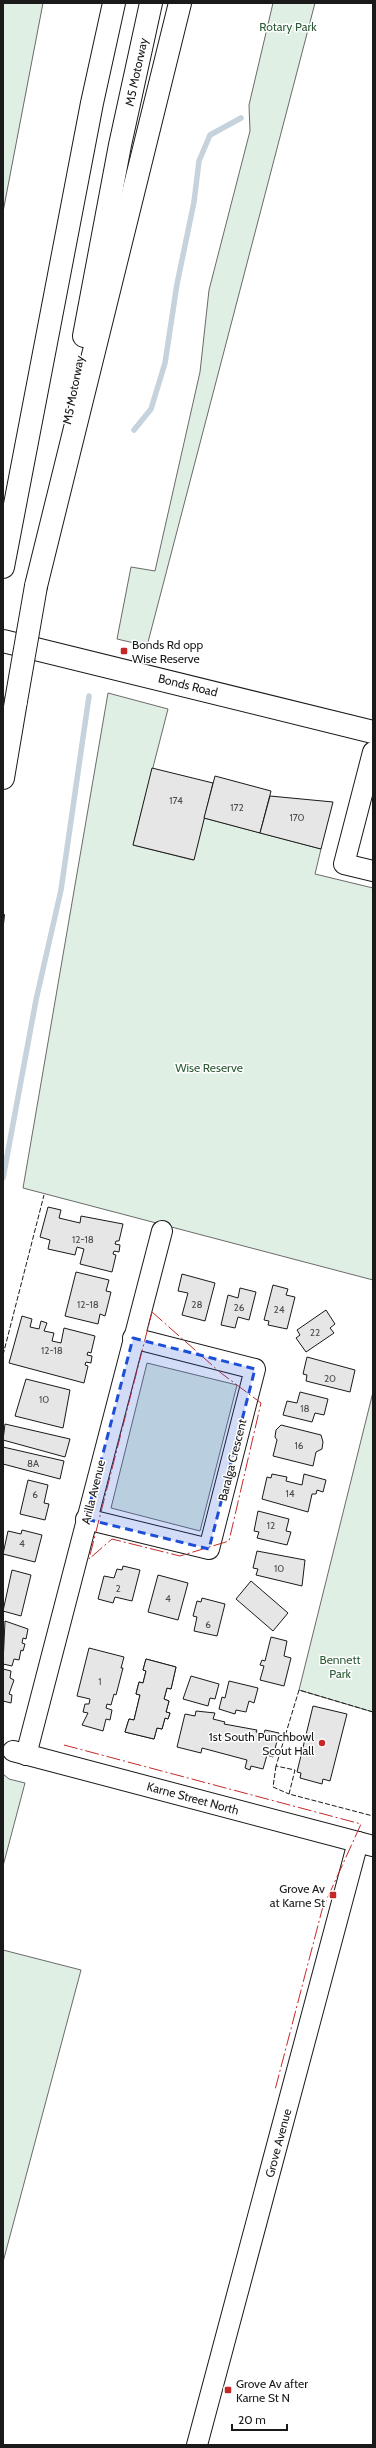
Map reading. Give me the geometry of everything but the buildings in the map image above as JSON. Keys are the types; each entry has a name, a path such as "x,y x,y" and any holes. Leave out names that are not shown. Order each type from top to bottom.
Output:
{"main road":[{"path":"92,104 104,3"},
{"path":"3,568 92,104 114,3"},
{"name":"M5 Motorway","path":"3,778 36,586 120,145 151,3"},
{"path":"36,586 180,3"},
{"name":"Bonds Road","path":"3,641 373,732"}],"street":[{"path":"373,752 344,864 373,871"},
{"name":"Arilla Avenue","path":"19,1753 86,1519 162,1231"},
{"name":"Baralga Crescent","path":"86,1519 209,1549 255,1369 134,1338"},
{"name":"Karne Street North","path":"19,1753 365,1844"},
{"name":"Grove Avenue","path":"197,2445 365,1844"}],"highlighted area":[{"path":"133,1338 255,1369 209,1549 86,1519"}],"green space":[{"path":"3,3 43,3 3,212"},
{"name":"Rotary Park","path":"273,3 315,3 147,646 117,639 131,567 155,571 200,372 209,290 250,131 249,105"},
{"name":"Wise Reserve","path":"108,693 168,709 133,845 193,860 204,818 321,849 315,874 373,888 373,1280 23,1188"},
{"path":"147,1363 237,1385 200,1531 111,1508"},
{"name":"Bennett Park","path":"373,1392 373,1712 299,1690"},
{"path":"3,1774 9,1779 25,1783 3,1866"},
{"path":"3,1950 81,1970 3,2262"}],"waterway":[{"path":"134,430 151,409 165,363 177,284 194,202 199,161 210,135 241,118"},
{"path":"3,1178 36,1000 61,890 89,696"}],"fence":[{"path":"3,1355 44,1195"},
{"path":"373,1712 299,1690 276,1766 295,1770 289,1794 373,1816"},
{"path":"276,1766 273,1787 289,1794"}],"wall":[{"path":"3,924 4,915"}],"power":[{"path":"152,1312 221,1373 261,1403 229,1541 180,1556 112,1539 89,1559 152,1312"},
{"path":"64,1745 361,1824 322,1910 275,2090"}],"place":[{"name":"Bonds Rd opp Wise Reserve","path":"124,651"},
{"name":"1st South Punchbowl Scout Hall","path":"322,1743"},
{"name":"Grove Av at Karne St","path":"333,1895"},
{"name":"Grove Av after Karne St N","path":"228,2390"}]}
